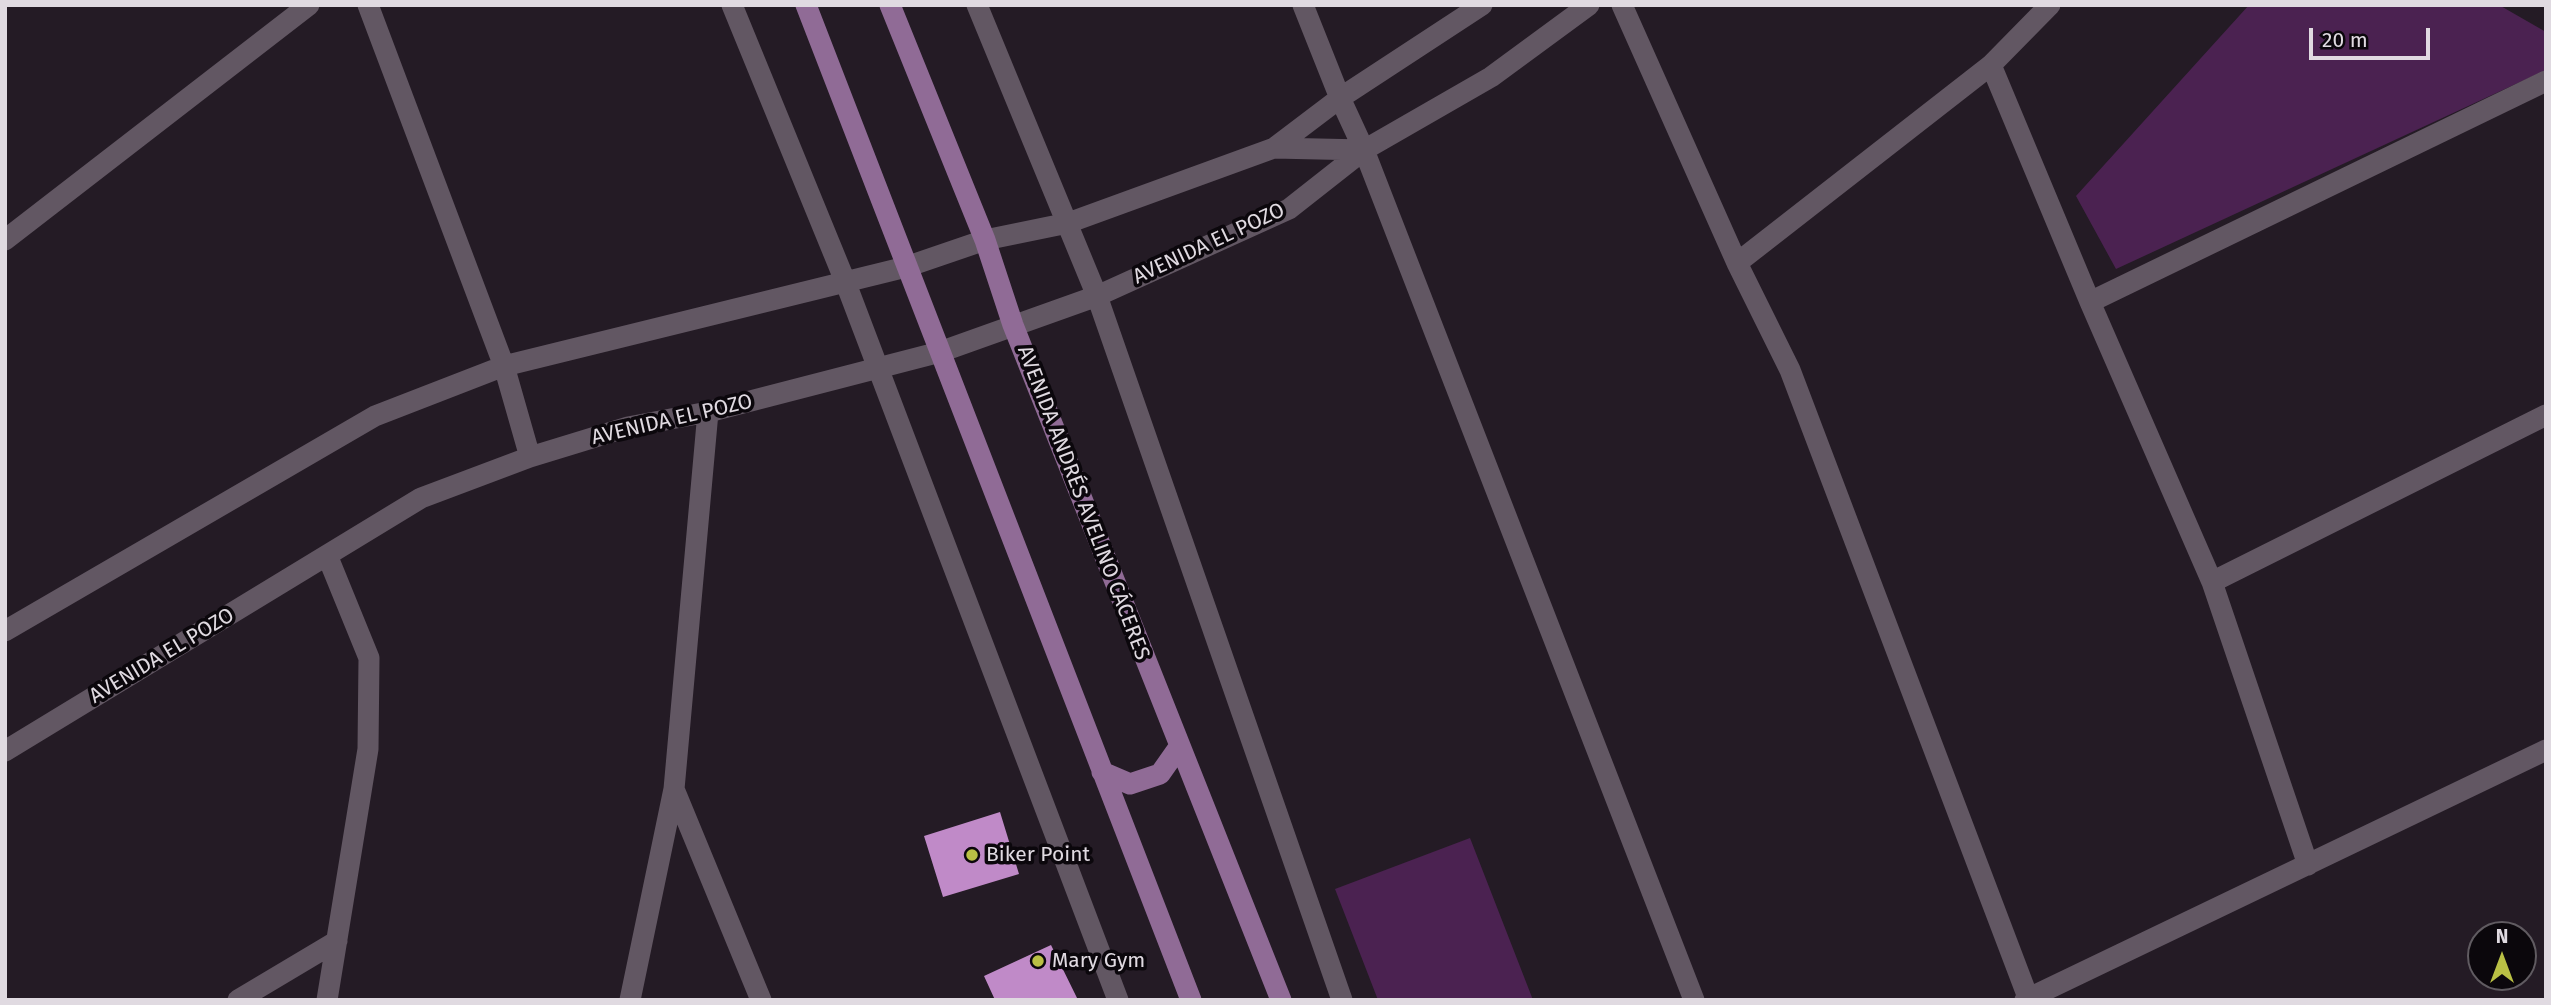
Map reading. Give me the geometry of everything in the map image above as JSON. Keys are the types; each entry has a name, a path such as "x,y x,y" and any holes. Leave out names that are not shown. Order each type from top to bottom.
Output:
{"main road":[{"path":"806,5 1191,1000"},
{"name":"AVENIDA ANDRÉS AVELINO CÁCERES","path":"890,5 985,240 1013,325 1281,1000"},
{"path":"1102,772 1130,784 1160,774 1179,747"}],"street":[{"path":"5,240 309,5"},
{"path":"369,5 504,366 530,457"},
{"path":"732,5 879,368 1118,1000"},
{"path":"977,5 1097,296 1342,1000"},
{"path":"1303,5 1364,150 1694,1000"},
{"path":"5,631 375,416 504,366 906,267 985,240 1068,223 1274,148 1340,98 1482,5"},
{"name":"AVENIDA EL POZO","path":"5,751 421,498 530,457 628,427 708,412 940,352 1097,296 1289,209 1364,150 1491,77 1589,5"},
{"path":"1622,5 1737,263 1790,370 2028,999 2546,750"},
{"path":"1737,263 1991,65 2050,5"},
{"path":"1991,65 2211,582 2308,865"},
{"path":"2090,303 2546,81"},
{"path":"1274,148 1364,150"},
{"path":"630,1000 674,789 708,412"},
{"path":"2211,582 2545,417"},
{"path":"327,555 369,658 368,749 327,1000"},
{"path":"674,789 761,1000"},
{"path":"238,1000 337,941"}],"shaded area":[{"path":"2249,5 2499,5 2546,32 2546,70 2116,269 2076,196"},
{"path":"1470,838 1533,1000 1378,1000 1335,889"}],"building":[{"name":"Biker Point","path":"1000,812 1019,874 943,897 924,836"},
{"name":"Mary Gym","path":"1051,945 1078,1000 995,1000 984,976"}],"place":[{"name":"Biker Point","path":"972,855"},
{"name":"Mary Gym","path":"1038,961"}]}
